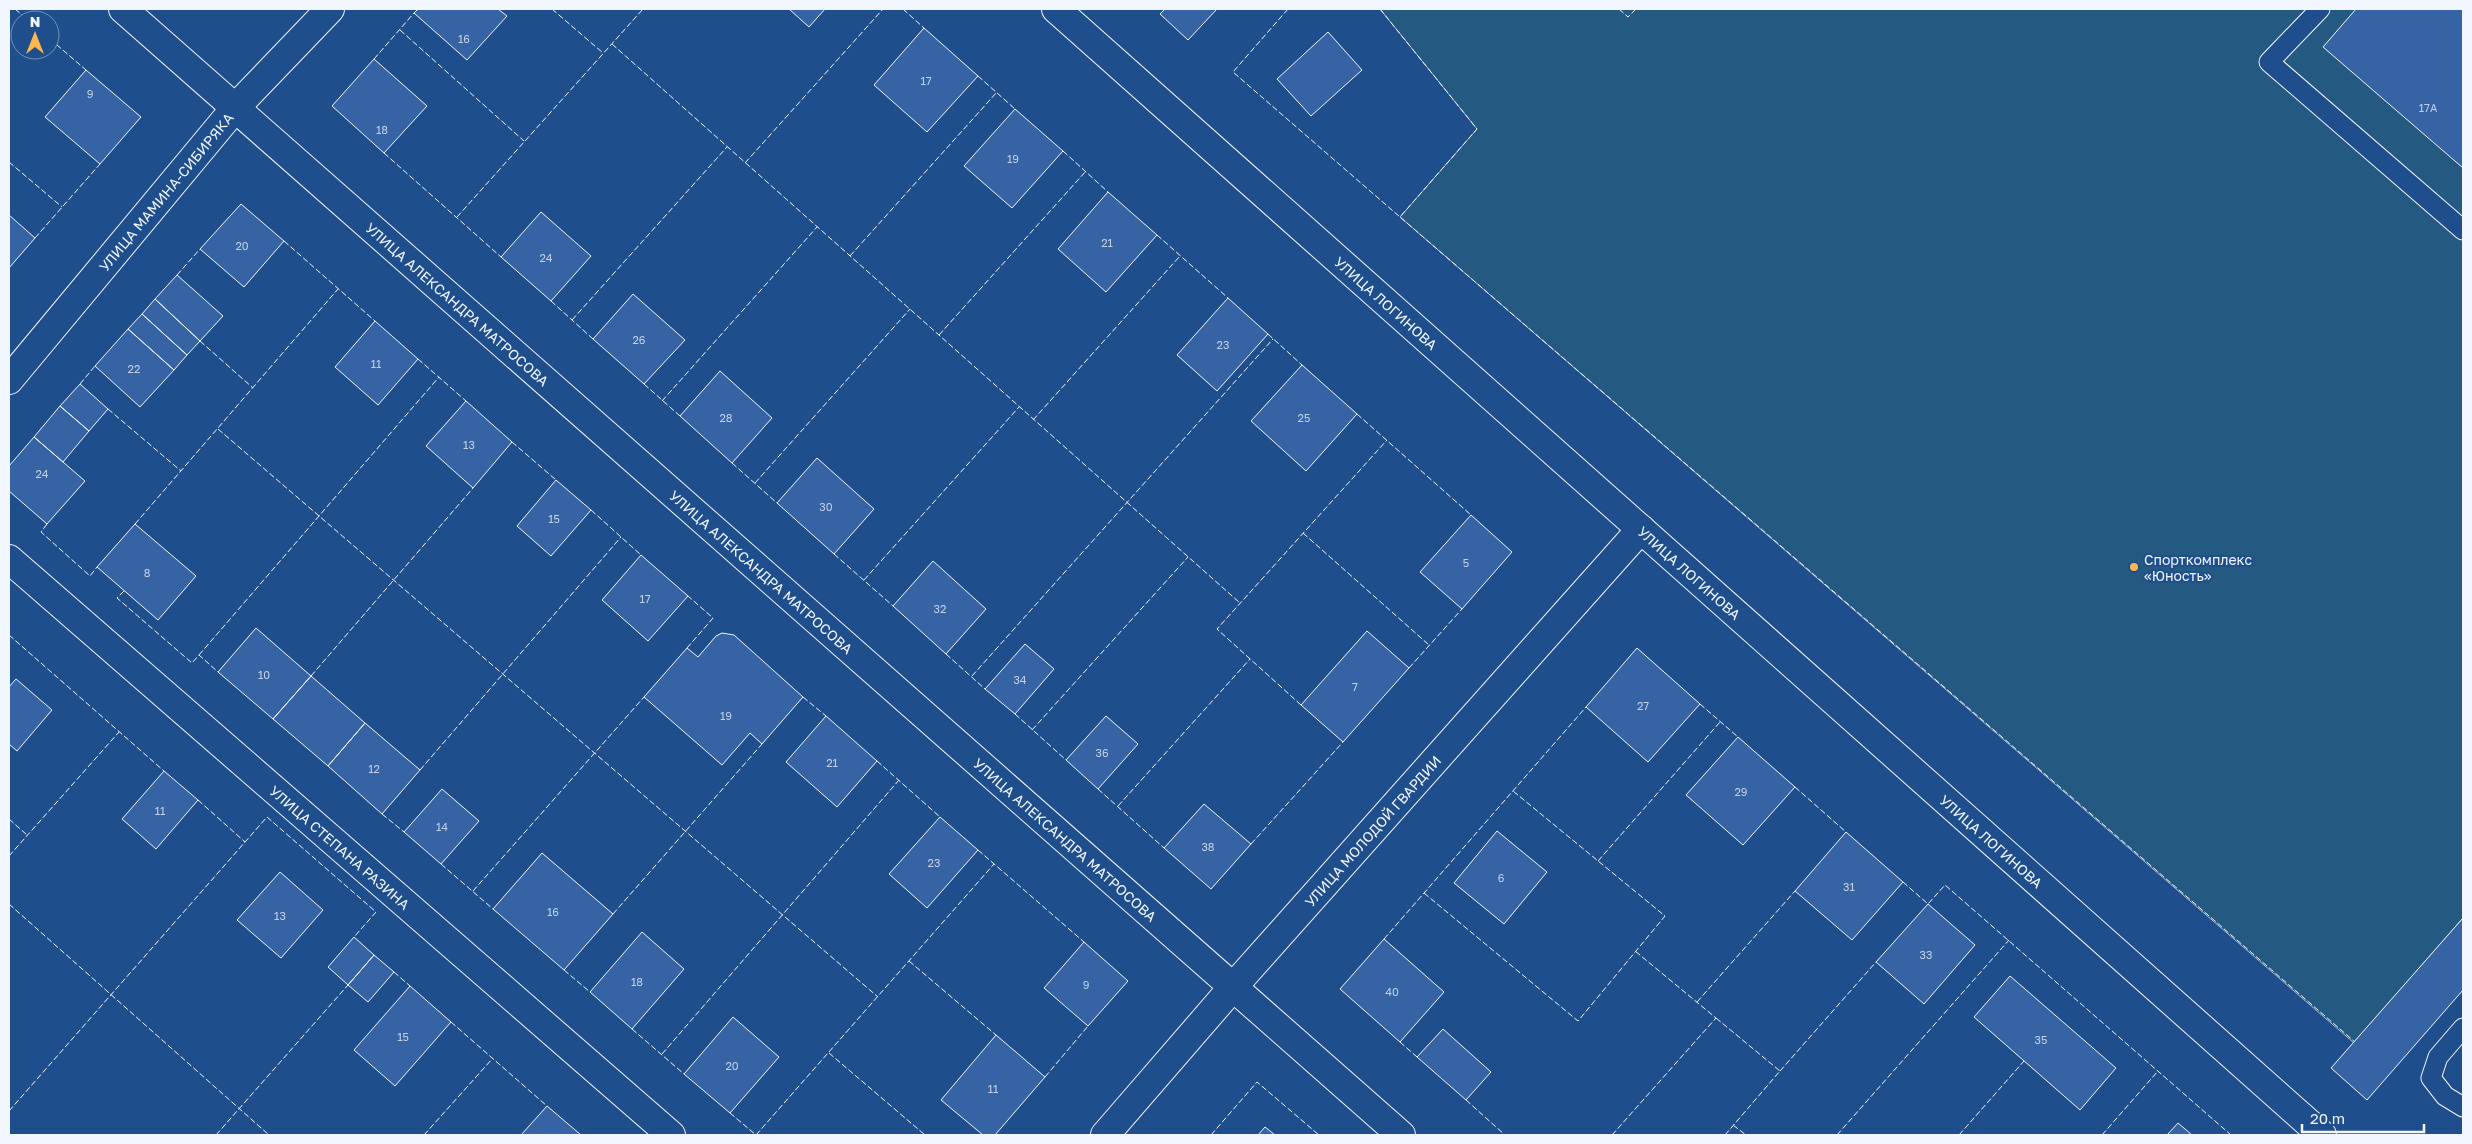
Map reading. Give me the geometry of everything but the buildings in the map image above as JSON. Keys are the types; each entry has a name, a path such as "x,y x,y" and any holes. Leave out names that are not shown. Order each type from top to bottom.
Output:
{"street":[{"name":"УЛИЦА АЛЕКСАНДРА МАТРОСОВА","path":"123,9 1401,1135"},
{"name":"УЛИЦА МАМИНА-СИБИРЯКА","path":"9,380 236,107 330,9"},
{"name":"УЛИЦА ЛОГИНОВА","path":"1056,9 2322,1135"},
{"name":"УЛИЦА МОЛОДОЙ ГВАРДИИ","path":"1106,1135 1232,987 1641,529"},
{"name":"УЛИЦА СТЕПАНА РАЗИНА","path":"9,558 671,1135"}],"lane":[{"path":"2320,9 2269,62 2463,230"},
{"path":"2463,1028 2438,1057 2431,1078 2444,1096 2463,1107"}],"shaded area":[{"name":"Спорткомплекс «Юность»","path":"1380,9 2463,9 2463,918 2354,1043 1400,217 1477,129"}],"fence":[{"path":"552,9 603,53"},
{"path":"457,217 643,9"},
{"path":"745,163 883,9"},
{"path":"903,9 924,28"},
{"path":"1288,9 1233,72 1400,217"},
{"path":"1380,9 1477,129 1400,217 2355,1042"},
{"path":"1619,9 1628,17 1636,9"},
{"path":"374,59 414,13"},
{"path":"400,30 524,141"},
{"path":"612,44 1240,603"},
{"path":"60,48 86,70"},
{"path":"978,76 1015,109"},
{"path":"850,256 997,92"},
{"path":"572,320 727,147"},
{"path":"1063,151 1108,192"},
{"path":"384,153 501,257"},
{"path":"9,162 62,207"},
{"path":"35,238 100,164"},
{"path":"939,335 1086,171"},
{"path":"662,401 817,227"},
{"path":"1157,235 1228,298"},
{"path":"284,241 375,321"},
{"path":"177,275 200,249"},
{"path":"1033,420 1180,256"},
{"path":"135,524 338,289"},
{"path":"551,301 593,339"},
{"path":"755,483 910,309"},
{"path":"1268,334 1302,365"},
{"path":"972,676 1273,339"},
{"path":"200,341 253,388"},
{"path":"418,359 466,401"},
{"path":"80,384 95,366"},
{"path":"199,655 439,377"},
{"path":"644,384 680,416"},
{"path":"864,580 1019,407"},
{"path":"108,409 181,471"},
{"path":"1357,414 1471,515"},
{"path":"218,429 878,997"},
{"path":"1301,705 1217,629 1387,440"},
{"path":"512,442 556,480"},
{"path":"732,463 777,503"},
{"path":"311,676 473,488"},
{"path":"591,510 641,555"},
{"path":"47,524 41,532 90,576 97,567"},
{"path":"1303,533 1429,645"},
{"path":"420,770 621,537"},
{"path":"834,554 893,606"},
{"path":"1032,730 1188,557"},
{"path":"124,591 117,598 192,663 199,655 218,672"},
{"path":"687,648 713,618 688,596"},
{"path":"1409,668 1462,609"},
{"path":"9,635 164,771"},
{"path":"946,654 985,689"},
{"path":"1118,806 1250,659"},
{"path":"473,891 644,697"},
{"path":"803,697 826,716"},
{"path":"1700,704 1738,737"},
{"path":"1384,939 1586,707"},
{"path":"1015,714 1066,760"},
{"path":"1598,861 1720,722"},
{"path":"9,856 119,732"},
{"path":"1251,844 1343,742"},
{"path":"613,914 762,744"},
{"path":"877,761 940,817"},
{"path":"662,1054 899,780"},
{"path":"1795,787 1846,832"},
{"path":"1098,789 1164,848"},
{"path":"1424,893 1578,1021 1665,916 1513,791"},
{"path":"198,800 245,842"},
{"path":"382,814 404,832"},
{"path":"9,1111 267,817 376,912 354,937"},
{"path":"9,819 27,835"},
{"path":"978,850 1084,942"},
{"path":"441,864 493,909"},
{"path":"756,1135 994,864"},
{"path":"1903,882 1928,904 1945,885 2231,1135"},
{"path":"1697,1002 1795,891"},
{"path":"9,904 269,1135"},
{"path":"1837,1135 2009,940"},
{"path":"1612,1135 1716,1018 1635,951"},
{"path":"909,961 996,1035"},
{"path":"1780,1071 1876,962"},
{"path":"564,970 590,992"},
{"path":"394,972 410,986"},
{"path":"216,1135 348,985"},
{"path":"1716,1018 1780,1071 1725,1135"},
{"path":"451,1022 547,1106"},
{"path":"1045,1077 1088,1026"},
{"path":"632,1029 684,1074"},
{"path":"1400,1042 1417,1057"},
{"path":"829,1053 925,1135"},
{"path":"424,1135 493,1058"},
{"path":"1959,1135 2024,1061"},
{"path":"2102,1135 2158,1071"},
{"path":"1211,1135 1257,1082 1319,1135"},
{"path":"1466,1100 1505,1135"},
{"path":"730,1113 756,1135"},
{"path":"1733,1125 1746,1135"}],"place":[{"name":"Спорткомплекс «Юность»","path":"2134,567"}]}
